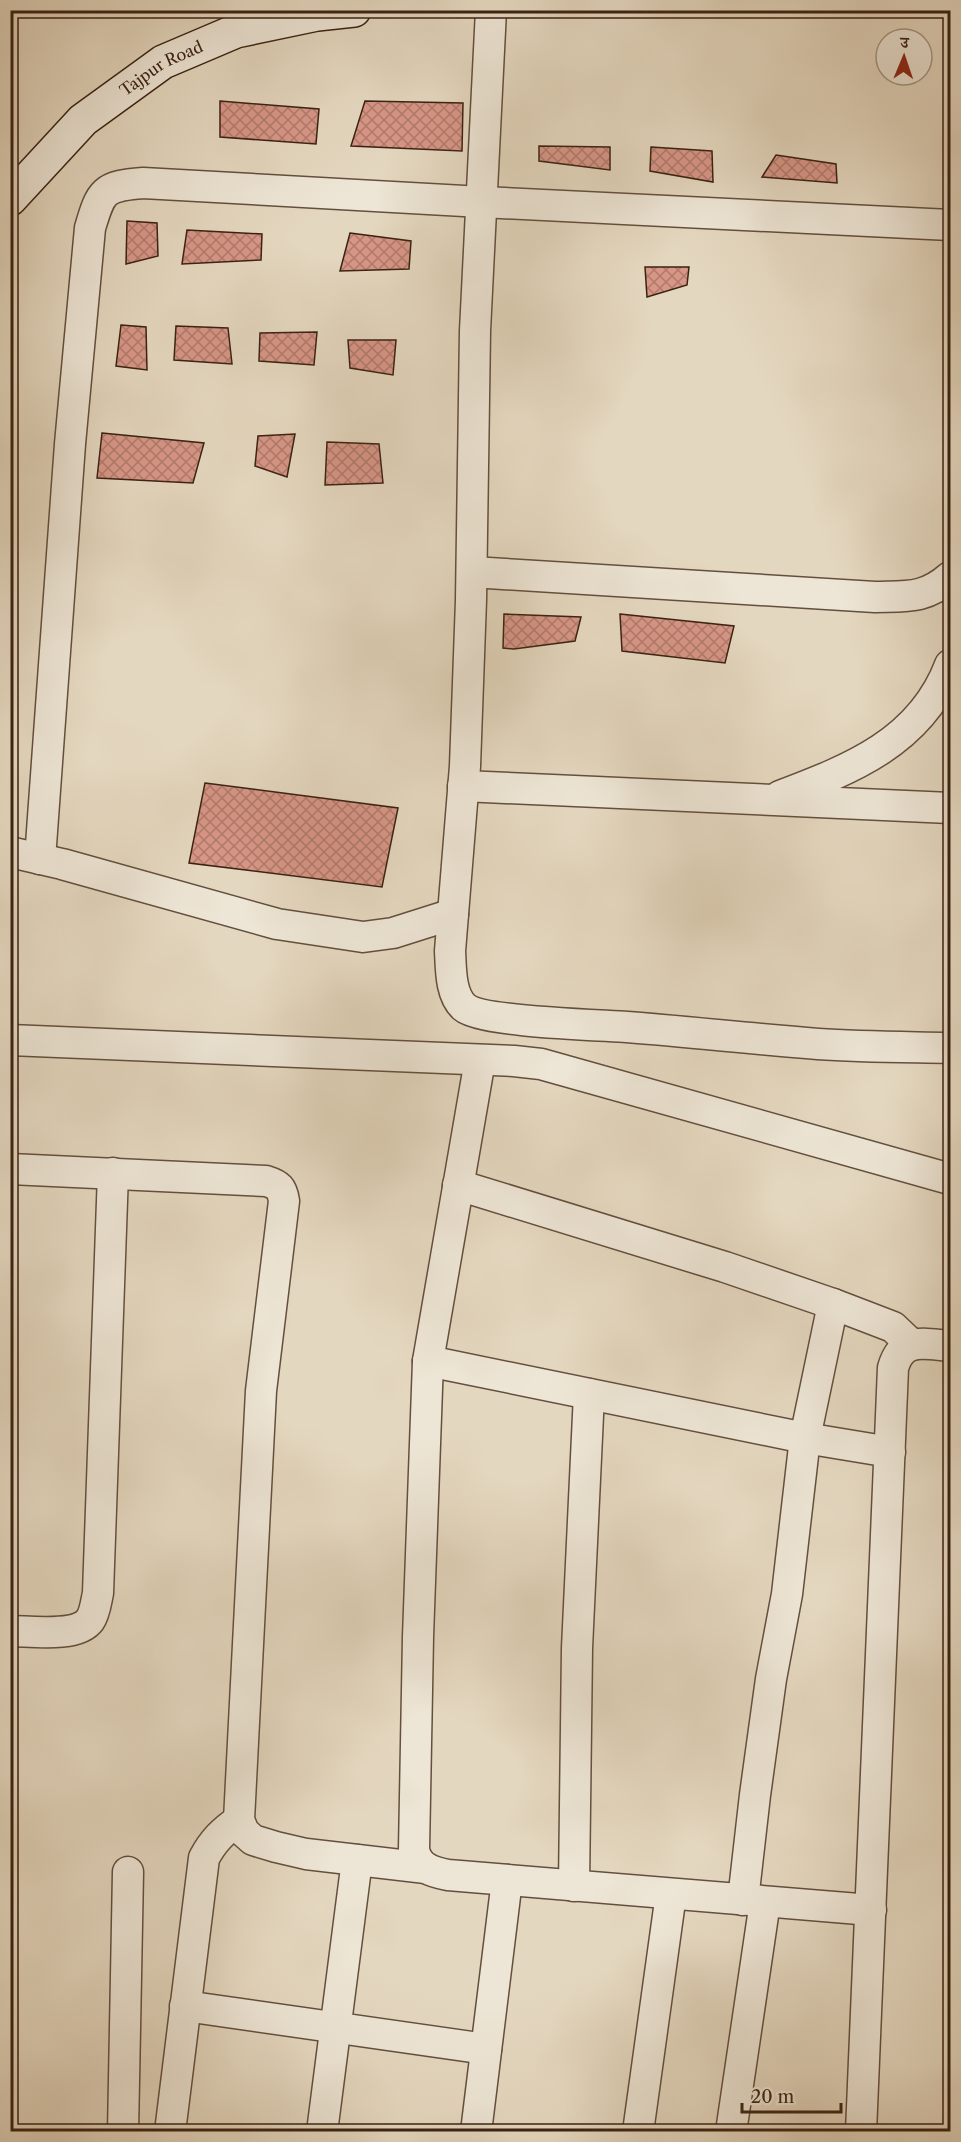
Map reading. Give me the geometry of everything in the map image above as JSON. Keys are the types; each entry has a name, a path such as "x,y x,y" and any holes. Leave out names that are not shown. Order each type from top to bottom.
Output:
{"main road":[{"name":"Tajpur Road","path":"10,199 83,120 162,62 236,31 317,14 354,10"}],"street":[{"path":"491,10 475,331 472,572 463,786 450,951 451,977 456,994 465,1008 481,1015 514,1019 820,1044 951,1048"},
{"path":"40,859 70,444 90,228 98,201 108,189 123,184 143,183 951,225"},
{"path":"472,572 875,597 918,596 940,586 951,577"},
{"path":"768,800 833,776 886,747 921,716 944,683 951,665"},
{"path":"463,786 951,808"},
{"path":"10,852 277,924 363,937 393,933 453,914"},
{"path":"10,1040 542,1064 951,1179"},
{"path":"426,1868 416,1860 414,1850 418,1637 428,1361 480,1060"},
{"path":"10,1169 266,1181 278,1185 283,1191 284,1201 261,1391 239,1820 244,1832 254,1840 306,1854 426,1868 448,1875 871,1910"},
{"path":"10,1631 65,1632 79,1629 89,1622 95,1610 98,1593 113,1173"},
{"path":"458,1185 725,1268 832,1304 894,1327 912,1345"},
{"path":"730,2132 754,1901 754,1795 771,1679 787,1594 806,1438 832,1304"},
{"path":"861,2132 893,1368 897,1354 905,1347 920,1343 951,1346"},
{"path":"428,1361 806,1438 890,1452"},
{"path":"574,1886 577,1648 589,1394"},
{"path":"170,2132 204,1858 212,1842 225,1829 239,1820"},
{"path":"322,2132 357,1860"},
{"path":"123,2132 128,1872"},
{"path":"476,2132 507,1880"},
{"path":"638,2132 671,1894"},
{"path":"185,2006 486,2049"}],"building":[{"path":"220,101 319,109 316,144 220,137"},
{"path":"365,101 463,103 462,151 351,146"},
{"path":"539,146 610,147 610,170 539,161"},
{"path":"651,147 712,151 713,182 650,171"},
{"path":"776,155 836,164 837,183 762,177"},
{"path":"127,221 157,223 158,256 126,264"},
{"path":"187,230 262,234 261,260 182,264"},
{"path":"350,233 411,241 409,269 340,271"},
{"path":"645,267 689,267 687,285 647,297"},
{"path":"121,325 146,327 147,370 116,366"},
{"path":"176,326 228,328 232,364 174,360"},
{"path":"317,332 314,365 259,361 260,333"},
{"path":"348,340 396,340 393,375 350,368"},
{"path":"102,433 204,443 193,483 97,478"},
{"path":"295,434 287,477 255,466 258,436"},
{"path":"327,442 379,444 383,483 325,485"},
{"path":"504,614 581,617 575,641 514,649 503,648"},
{"path":"620,614 734,626 725,663 622,651"},
{"path":"205,783 398,808 382,887 189,863"}]}
